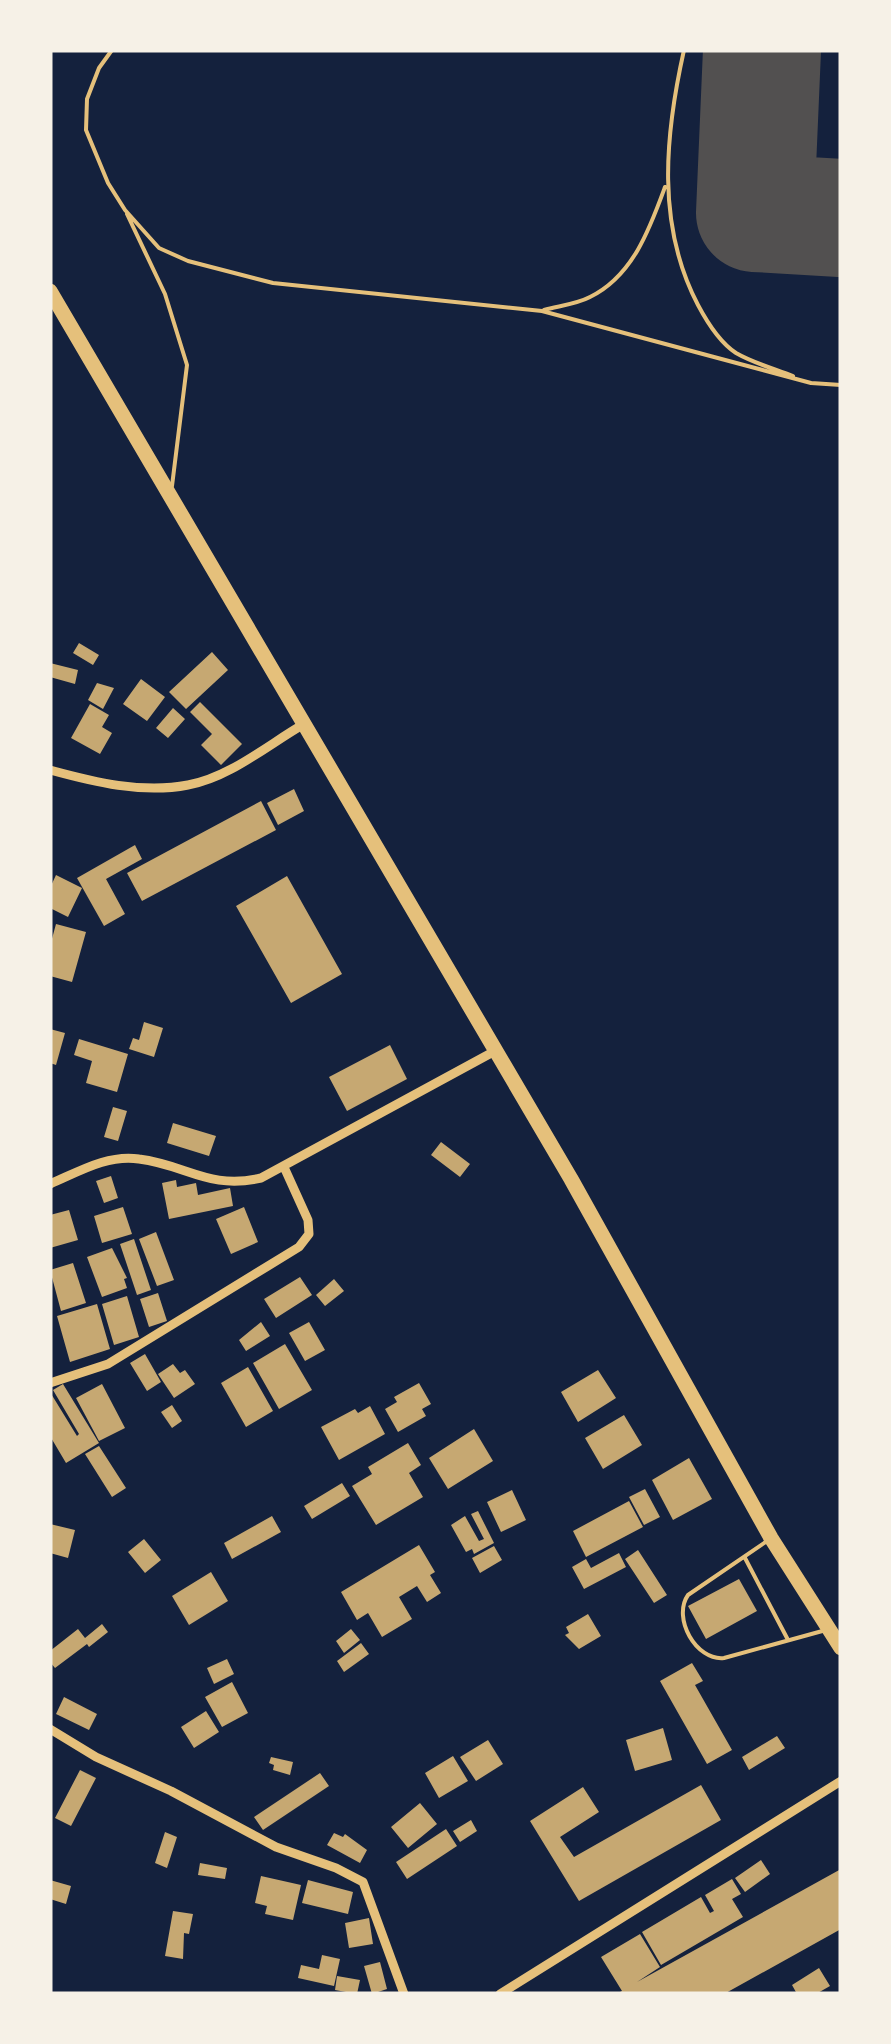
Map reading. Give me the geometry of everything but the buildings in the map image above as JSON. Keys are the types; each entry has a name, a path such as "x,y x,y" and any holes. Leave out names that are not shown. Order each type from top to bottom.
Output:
{"highway":[{"path":"50,291 616,1256 771,1538 841,1648"}],"street":[{"path":"50,770 95,782 146,788 190,785 221,773 304,724"},
{"path":"50,1184 119,1158 139,1159 213,1181 239,1183 284,1168 495,1050"},
{"path":"50,1383 108,1364 299,1247 309,1234 308,1220 284,1168"},
{"path":"50,1729 276,1847 364,1882 404,1994"},
{"path":"500,1994 841,1782"}],"lane":[{"path":"112,50 99,68 87,98 86,130 108,183 166,294 187,365 170,500"},
{"path":"684,50 671,106 667,182 669,220 684,279 710,327 735,352 810,383"},
{"path":"542,311 590,298 622,271 646,240 667,182"},
{"path":"125,210 159,248 188,261 273,283 542,311 810,383 841,386"},
{"path":"771,1538 688,1595 682,1603 682,1616 690,1634 703,1654 712,1659 828,1630"},
{"path":"745,1558 788,1639"}],"runway":[{"path":"762,50 755,213 841,218"}]}
